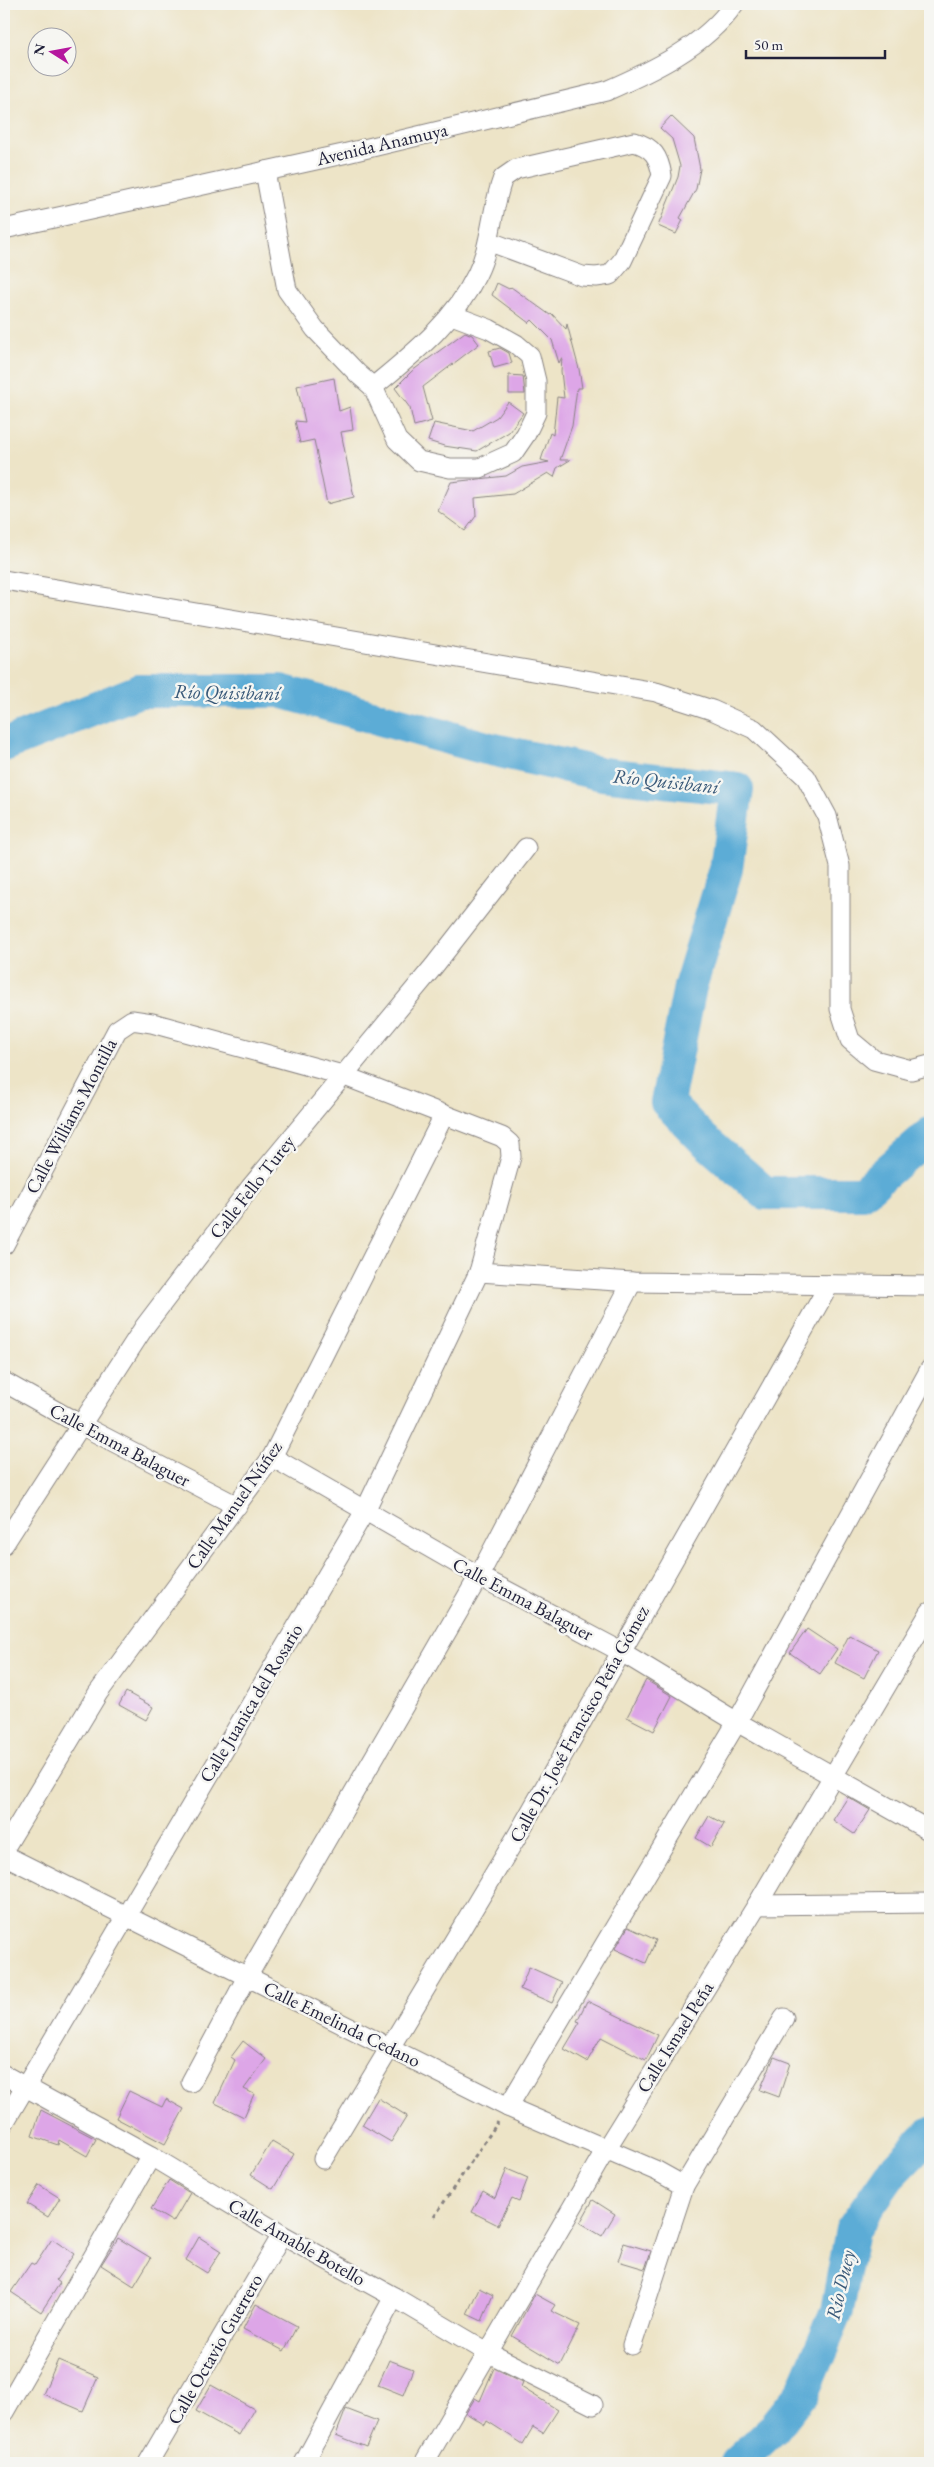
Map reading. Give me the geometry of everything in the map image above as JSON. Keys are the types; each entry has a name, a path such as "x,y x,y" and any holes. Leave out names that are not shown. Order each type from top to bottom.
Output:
{"street":[{"name":"Avenida Anamuya","path":"4,229 265,171 606,91 647,74 682,53 706,33 734,4"},
{"path":"373,387 419,350 452,315 478,274 488,241 498,190 503,178 516,169 634,142 647,146 660,162 662,176 622,261 610,275 596,278 582,276 488,241"},
{"path":"265,171 287,290 315,329 373,387 397,440 419,461 450,468 480,468 513,452 526,434 536,413 536,381 530,356 516,344 489,329 452,315"},
{"path":"4,580 656,692 712,710 754,730 806,777 827,816 840,866 840,1009 850,1040 874,1060 910,1070 930,1065"},
{"name":"Calle Fello Turey","path":"4,1544 145,1326 250,1188 434,966 526,848"},
{"name":"Calle Williams Montilla","path":"4,1245 117,1030 132,1020 152,1023 342,1075"},
{"path":"342,1075 444,1115"},
{"name":"Calle Juanica del Rosario","path":"4,2124 24,2086 365,1511 479,1272 511,1157 510,1144 502,1137 444,1115"},
{"name":"Calle Manuel Núñez","path":"4,1849 98,1693 272,1457 444,1115"},
{"path":"479,1272 632,1282 930,1286"},
{"path":"191,2082 248,1977 479,1576 632,1282"},
{"name":"Calle Dr. José Francisco Peña Gómez","path":"323,2158 516,1836 829,1285"},
{"path":"508,2107 737,1722 930,1369"},
{"name":"Calle Emma Balaguer","path":"4,1382 81,1425 237,1506"},
{"name":"Calle Emma Balaguer","path":"272,1457 479,1576 620,1651 737,1722 930,1831"},
{"name":"Calle Ismael Peña","path":"424,2463 606,2149 757,1905 930,1612"},
{"name":"Calle Emelinda Cedano","path":"4,1856 508,2107 657,2171 684,2186"},
{"path":"757,1905 930,1903"},
{"path":"632,2345 684,2186 784,2018"},
{"name":"Calle Amable Botello","path":"4,2075 151,2156 282,2235 394,2297 489,2353 593,2405"},
{"path":"4,2412 151,2156"},
{"name":"Calle Octavio Guerrero","path":"148,2463 282,2235"},
{"path":"304,2463 394,2297"}],"path":[{"path":"434,2217 508,2107"}],"building":[{"path":"671,116 694,138 700,169 696,189 680,218 683,220 676,234 658,226 678,177 680,166 672,139 660,128"},
{"path":"497,283 509,289 511,287 550,315 551,313 566,329 567,324 582,388 577,388 572,426 560,460 570,460 557,468 554,477 548,473 513,494 475,498 476,516 465,531 438,511 451,482 506,476 522,467 549,462 541,460 550,433 553,435 557,397 564,398 561,371 562,357 559,363 552,340 532,320 529,323 492,295"},
{"path":"465,332 472,335 479,344 423,387 432,421 414,426 410,408 395,388 412,371"},
{"path":"500,348 509,353 512,363 494,368 489,351"},
{"path":"509,375 523,376 525,394 509,394"},
{"path":"334,378 339,411 350,407 353,430 341,432 354,497 327,504 314,440 300,443 295,421 305,422 297,386"},
{"path":"508,402 523,413 509,432 477,451 444,446 428,441 434,423 473,431 497,417"},
{"path":"807,1629 837,1649 820,1674 790,1653"},
{"path":"849,1635 878,1650 864,1678 835,1663"},
{"path":"646,1680 672,1696 654,1731 627,1717"},
{"path":"126,1692 153,1707 146,1720 119,1705"},
{"path":"848,1797 870,1810 854,1834 833,1820"},
{"path":"709,1816 724,1824 711,1847 696,1838"},
{"path":"628,1927 656,1940 646,1963 615,1949"},
{"path":"529,1967 562,1982 552,2003 520,1989"},
{"path":"587,2001 658,2035 646,2060 601,2037 587,2062 564,2049 580,2022 577,2021"},
{"path":"243,2041 266,2059 244,2089 254,2094 244,2117 215,2103 235,2060 231,2057"},
{"path":"774,2057 790,2063 779,2097 760,2090"},
{"path":"129,2091 162,2107 166,2099 184,2109 165,2144 116,2118"},
{"path":"378,2098 407,2116 391,2142 362,2125"},
{"path":"41,2110 96,2139 87,2156 59,2140 58,2145 32,2136"},
{"path":"272,2141 294,2154 273,2189 251,2175"},
{"path":"507,2169 528,2178 519,2201 512,2198 498,2225 472,2212 483,2191 495,2198"},
{"path":"169,2180 190,2193 173,2222 151,2209"},
{"path":"39,2185 60,2198 48,2217 27,2204"},
{"path":"593,2200 615,2214 602,2236 580,2223"},
{"path":"199,2237 221,2251 207,2273 186,2260"},
{"path":"118,2238 151,2258 134,2286 101,2265"},
{"path":"52,2239 74,2254 56,2280 60,2283 41,2312 11,2292 31,2263 35,2265"},
{"path":"624,2243 651,2251 645,2269 618,2261"},
{"path":"479,2288 493,2295 482,2321 467,2314"},
{"path":"535,2294 555,2305 551,2311 580,2325 560,2365 512,2336"},
{"path":"256,2304 297,2326 284,2351 243,2329"},
{"path":"58,2360 98,2377 83,2411 43,2394"},
{"path":"389,2360 413,2369 403,2395 378,2385"},
{"path":"494,2368 523,2382 521,2387 558,2410 543,2433 533,2427 523,2444 487,2421 485,2425 466,2413 475,2398 480,2401"},
{"path":"211,2385 254,2409 239,2435 196,2411"},
{"path":"346,2409 377,2421 366,2447 336,2435"}],"waterway":[{"name":"Río Quisibaní","path":"4,745 139,691 280,691 486,748 602,774 737,789 726,869 690,987 667,1102 703,1139 765,1193 862,1193 930,1134"},
{"name":"Río Duey","path":"737,2463 773,2429 802,2393 837,2311 852,2229 889,2176 930,2134"}]}
